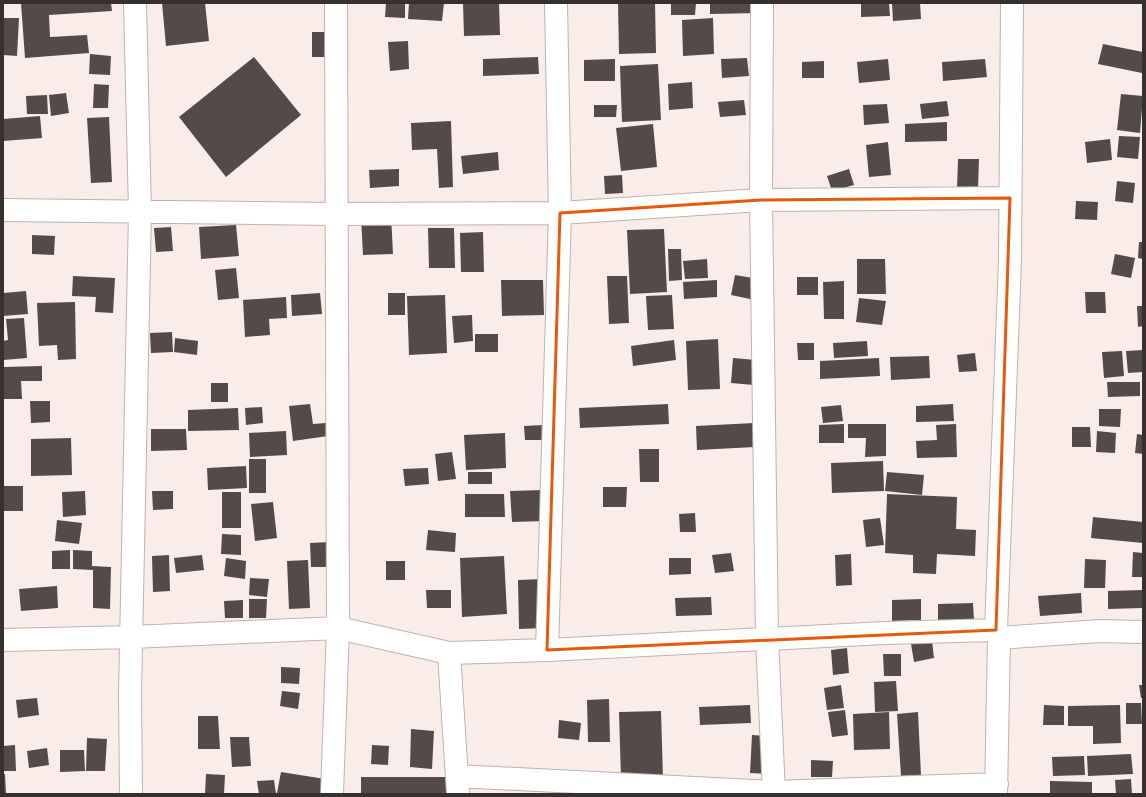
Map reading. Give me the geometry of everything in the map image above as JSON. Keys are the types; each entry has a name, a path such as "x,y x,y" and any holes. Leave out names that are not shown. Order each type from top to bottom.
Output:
{"street":[{"path":"132,794 130,693 140,212 135,3"},
{"path":"332,794 338,628 336,3"},
{"path":"547,650 560,212 556,3"},
{"path":"762,3 761,200 767,638 774,793"},
{"path":"449,653 458,785 774,793 996,789 998,634 1010,198 1012,3"},
{"path":"3,210 336,214 560,212 761,200 1010,198"},
{"path":"3,640 132,637 338,628 449,653 547,650 767,638 1100,631 1143,632"}],"highlighted area":[{"path":"1010,198 996,630 547,650 560,213 761,200"}],"building":[{"path":"21,3 111,3 112,11 49,15 50,37 87,35 89,53 25,58"},
{"path":"162,3 205,3 209,41 166,46"},
{"path":"386,3 405,3 405,18 385,17"},
{"path":"409,3 444,3 442,21 408,19"},
{"path":"463,3 499,3 500,35 464,36"},
{"path":"618,3 655,3 656,53 619,54"},
{"path":"671,3 696,3 695,15 671,15"},
{"path":"710,3 759,3 759,13 710,14"},
{"path":"861,3 889,3 890,16 861,17"},
{"path":"892,3 920,3 921,19 893,21"},
{"path":"3,18 19,18 17,56 3,55"},
{"path":"713,18 714,54 683,56 682,20"},
{"path":"312,32 325,32 325,57 312,57"},
{"path":"408,41 409,69 390,71 388,42"},
{"path":"1103,44 1143,52 1142,73 1098,64"},
{"path":"90,54 111,56 110,75 89,74"},
{"path":"254,57 301,115 226,177 179,117"},
{"path":"538,57 539,74 483,76 483,59"},
{"path":"747,58 749,76 722,78 721,59"},
{"path":"615,59 615,81 584,81 584,60"},
{"path":"888,59 890,80 859,83 857,62"},
{"path":"985,59 987,77 943,81 942,62"},
{"path":"824,61 824,78 802,78 802,62"},
{"path":"658,64 661,120 622,122 620,66"},
{"path":"692,82 693,108 669,110 668,84"},
{"path":"94,84 109,85 108,108 93,108"},
{"path":"66,93 69,113 51,116 49,95"},
{"path":"1121,94 1143,96 1140,133 1117,130"},
{"path":"47,95 48,114 27,114 26,96"},
{"path":"744,100 746,115 720,117 718,102"},
{"path":"947,101 949,116 922,119 920,104"},
{"path":"887,104 889,123 864,125 863,105"},
{"path":"594,105 617,105 616,117 594,117"},
{"path":"40,116 42,138 3,141 3,119"},
{"path":"109,117 112,182 91,183 87,118"},
{"path":"451,121 453,187 439,188 437,149 412,150 411,123"},
{"path":"947,122 947,141 905,142 905,124"},
{"path":"653,124 657,167 621,171 616,128"},
{"path":"1119,136 1140,137 1138,159 1117,157"},
{"path":"1110,139 1112,160 1087,163 1085,142"},
{"path":"888,142 891,175 869,177 866,145"},
{"path":"498,152 499,170 463,174 461,156"},
{"path":"958,159 979,159 978,188 957,188"},
{"path":"399,169 399,186 370,188 369,170"},
{"path":"849,169 854,185 832,191 827,176"},
{"path":"622,175 623,193 605,194 604,176"},
{"path":"1117,181 1135,183 1133,203 1115,201"},
{"path":"1076,201 1098,202 1097,220 1075,219"},
{"path":"391,215 393,254 363,255 361,217"},
{"path":"236,225 239,256 201,259 199,227"},
{"path":"171,227 173,251 156,252 154,228"},
{"path":"428,228 454,228 455,268 429,268"},
{"path":"664,229 667,292 630,294 627,230"},
{"path":"483,232 484,272 461,272 460,233"},
{"path":"32,235 55,236 54,255 32,254"},
{"path":"1139,242 1143,242 1143,259 1138,258"},
{"path":"668,249 681,249 682,280 669,281"},
{"path":"1115,254 1135,258 1131,278 1111,274"},
{"path":"707,259 708,278 685,279 683,261"},
{"path":"857,259 885,259 886,294 857,294"},
{"path":"236,268 239,298 218,300 215,270"},
{"path":"735,275 759,279 755,300 731,295"},
{"path":"73,276 115,278 113,313 95,312 96,297 72,296"},
{"path":"607,276 627,276 629,323 609,324"},
{"path":"797,277 818,277 818,295 797,295"},
{"path":"501,280 543,280 544,315 502,316"},
{"path":"717,280 717,297 684,299 683,282"},
{"path":"844,281 844,319 824,319 823,282"},
{"path":"26,291 28,314 3,316 3,293"},
{"path":"1085,292 1105,292 1106,313 1086,313"},
{"path":"320,293 322,314 292,316 291,295"},
{"path":"388,293 405,293 405,315 388,315"},
{"path":"445,295 447,353 409,355 407,296"},
{"path":"672,295 674,329 648,330 646,296"},
{"path":"286,297 287,318 269,319 270,335 245,337 243,300"},
{"path":"859,298 886,301 882,325 856,322"},
{"path":"75,302 76,359 58,360 57,345 39,346 37,303"},
{"path":"1137,306 1143,306 1143,326 1138,327"},
{"path":"472,315 473,341 454,343 452,316"},
{"path":"24,318 27,358 3,360 3,341 8,340 6,319"},
{"path":"172,332 173,352 151,353 150,333"},
{"path":"475,334 498,334 498,352 475,352"},
{"path":"175,338 198,341 197,355 174,352"},
{"path":"718,339 720,389 688,390 686,341"},
{"path":"674,340 676,360 633,366 631,346"},
{"path":"867,341 868,356 834,358 833,343"},
{"path":"797,343 814,343 814,360 798,360"},
{"path":"1143,350 1143,372 1128,373 1126,351"},
{"path":"1122,351 1124,376 1104,378 1102,352"},
{"path":"975,353 977,371 959,372 957,355"},
{"path":"929,356 930,378 891,380 890,357"},
{"path":"733,358 756,360 754,385 731,383"},
{"path":"879,358 880,376 820,379 820,361"},
{"path":"42,366 42,381 21,381 22,399 3,399 3,367"},
{"path":"1107,382 1140,382 1140,396 1108,397"},
{"path":"211,383 228,383 228,402 211,402"},
{"path":"30,401 50,401 50,422 31,423"},
{"path":"310,404 313,424 326,423 328,436 293,441 289,406"},
{"path":"668,404 669,424 580,428 579,408"},
{"path":"953,404 954,421 916,422 916,406"},
{"path":"841,405 843,421 823,423 821,407"},
{"path":"262,407 263,423 246,425 245,408"},
{"path":"238,408 239,430 188,431 188,410"},
{"path":"1099,409 1121,409 1120,427 1099,426"},
{"path":"754,423 755,447 697,450 696,426"},
{"path":"844,424 844,443 819,443 819,425"},
{"path":"848,424 886,424 886,456 865,457 866,438 848,438"},
{"path":"956,424 957,457 917,458 916,441 937,440 936,425"},
{"path":"543,425 543,440 525,440 524,426"},
{"path":"1072,427 1090,427 1091,447 1072,447"},
{"path":"151,429 186,429 187,450 151,451"},
{"path":"286,431 287,455 250,457 249,433"},
{"path":"1097,431 1116,433 1115,453 1096,452"},
{"path":"505,433 506,468 466,470 464,435"},
{"path":"1137,434 1143,435 1143,454 1135,453"},
{"path":"71,438 72,475 31,476 31,439"},
{"path":"639,449 659,449 659,482 640,482"},
{"path":"452,452 456,479 438,481 435,454"},
{"path":"249,459 266,459 266,493 249,493"},
{"path":"883,461 884,491 832,493 831,463"},
{"path":"246,466 247,488 208,490 207,468"},
{"path":"428,468 429,484 405,486 403,469"},
{"path":"468,472 492,472 492,484 468,484"},
{"path":"887,472 924,475 922,495 885,491"},
{"path":"3,486 23,486 23,511 3,511"},
{"path":"603,487 627,487 626,507 603,507"},
{"path":"543,490 545,521 512,522 510,491"},
{"path":"85,491 86,515 63,517 62,492"},
{"path":"152,491 173,491 173,509 153,510"},
{"path":"222,492 241,492 241,528 222,528"},
{"path":"465,494 504,494 505,517 465,517"},
{"path":"887,494 957,497 956,529 976,530 975,556 937,554 936,574 913,573 913,555 885,553"},
{"path":"273,502 277,538 255,541 251,504"},
{"path":"695,513 696,532 680,532 679,514"},
{"path":"1093,517 1143,522 1143,543 1091,538"},
{"path":"880,518 884,545 866,547 863,520"},
{"path":"57,520 82,523 79,544 55,541"},
{"path":"428,530 456,533 455,552 426,550"},
{"path":"222,534 241,535 241,555 221,554"},
{"path":"330,542 330,567 311,567 310,543"},
{"path":"70,550 70,569 52,569 52,551"},
{"path":"73,550 92,551 92,566 111,567 110,609 93,608 93,570 73,569"},
{"path":"1133,552 1143,553 1143,577 1132,577"},
{"path":"731,553 734,571 715,573 712,555"},
{"path":"851,554 852,585 836,586 835,555"},
{"path":"169,555 170,591 153,592 152,556"},
{"path":"202,555 204,570 176,573 174,558"},
{"path":"504,556 507,614 462,617 460,558"},
{"path":"226,558 246,561 245,579 224,576"},
{"path":"669,558 691,558 691,574 669,575"},
{"path":"1085,559 1106,560 1105,588 1084,588"},
{"path":"308,560 310,608 289,609 287,561"},
{"path":"386,561 405,561 405,580 386,580"},
{"path":"250,578 269,579 267,597 249,595"},
{"path":"544,579 545,628 519,629 518,580"},
{"path":"57,586 58,608 21,611 19,589"},
{"path":"426,590 451,590 451,608 427,608"},
{"path":"1143,590 1143,608 1108,609 1108,591"},
{"path":"1081,593 1082,613 1040,616 1038,596"},
{"path":"711,597 712,615 676,616 675,598"},
{"path":"249,599 267,599 266,618 249,618"},
{"path":"921,599 921,620 892,621 892,600"},
{"path":"243,600 243,618 225,618 224,601"},
{"path":"973,603 974,620 938,621 938,604"},
{"path":"932,641 934,658 914,662 911,644"},
{"path":"847,648 849,673 833,675 831,650"},
{"path":"883,654 901,654 901,676 884,676"},
{"path":"281,667 300,668 299,684 281,683"},
{"path":"896,681 898,711 875,712 874,682"},
{"path":"841,685 844,708 827,710 824,688"},
{"path":"1139,685 1143,685 1143,698 1141,698"},
{"path":"282,691 300,693 298,709 280,706"},
{"path":"37,698 39,715 18,718 16,700"},
{"path":"609,699 610,742 588,742 587,700"},
{"path":"1126,703 1141,703 1142,724 1126,724"},
{"path":"750,705 751,723 700,725 699,707"},
{"path":"1044,705 1064,706 1064,725 1043,725"},
{"path":"1120,705 1121,743 1093,744 1093,726 1068,726 1068,706"},
{"path":"845,710 848,735 832,737 828,712"},
{"path":"661,711 663,778 621,779 619,712"},
{"path":"889,712 890,749 854,750 853,714"},
{"path":"918,712 921,775 901,776 897,714"},
{"path":"198,716 218,716 220,749 198,749"},
{"path":"559,720 581,723 579,740 558,738"},
{"path":"411,729 434,731 432,769 410,767"},
{"path":"752,735 770,736 768,774 750,773"},
{"path":"230,737 249,737 251,766 232,767"},
{"path":"87,738 107,739 105,771 86,771"},
{"path":"15,745 16,771 3,771 3,746"},
{"path":"372,745 389,746 388,765 371,764"},
{"path":"47,748 49,765 29,768 27,751"},
{"path":"60,750 84,750 85,771 60,772"},
{"path":"1131,754 1133,774 1088,776 1087,756"},
{"path":"1084,756 1085,775 1053,776 1052,757"},
{"path":"811,760 833,761 832,777 811,777"},
{"path":"281,772 325,779 322,794 277,793"},
{"path":"3,774 5,774 6,794 3,794"},
{"path":"206,774 225,775 224,794 205,794"},
{"path":"361,777 447,777 447,794 361,794"},
{"path":"1131,779 1132,794 1116,794 1115,780"},
{"path":"274,780 276,794 259,794 257,781"},
{"path":"1050,781 1092,782 1092,794 1050,794"}]}
